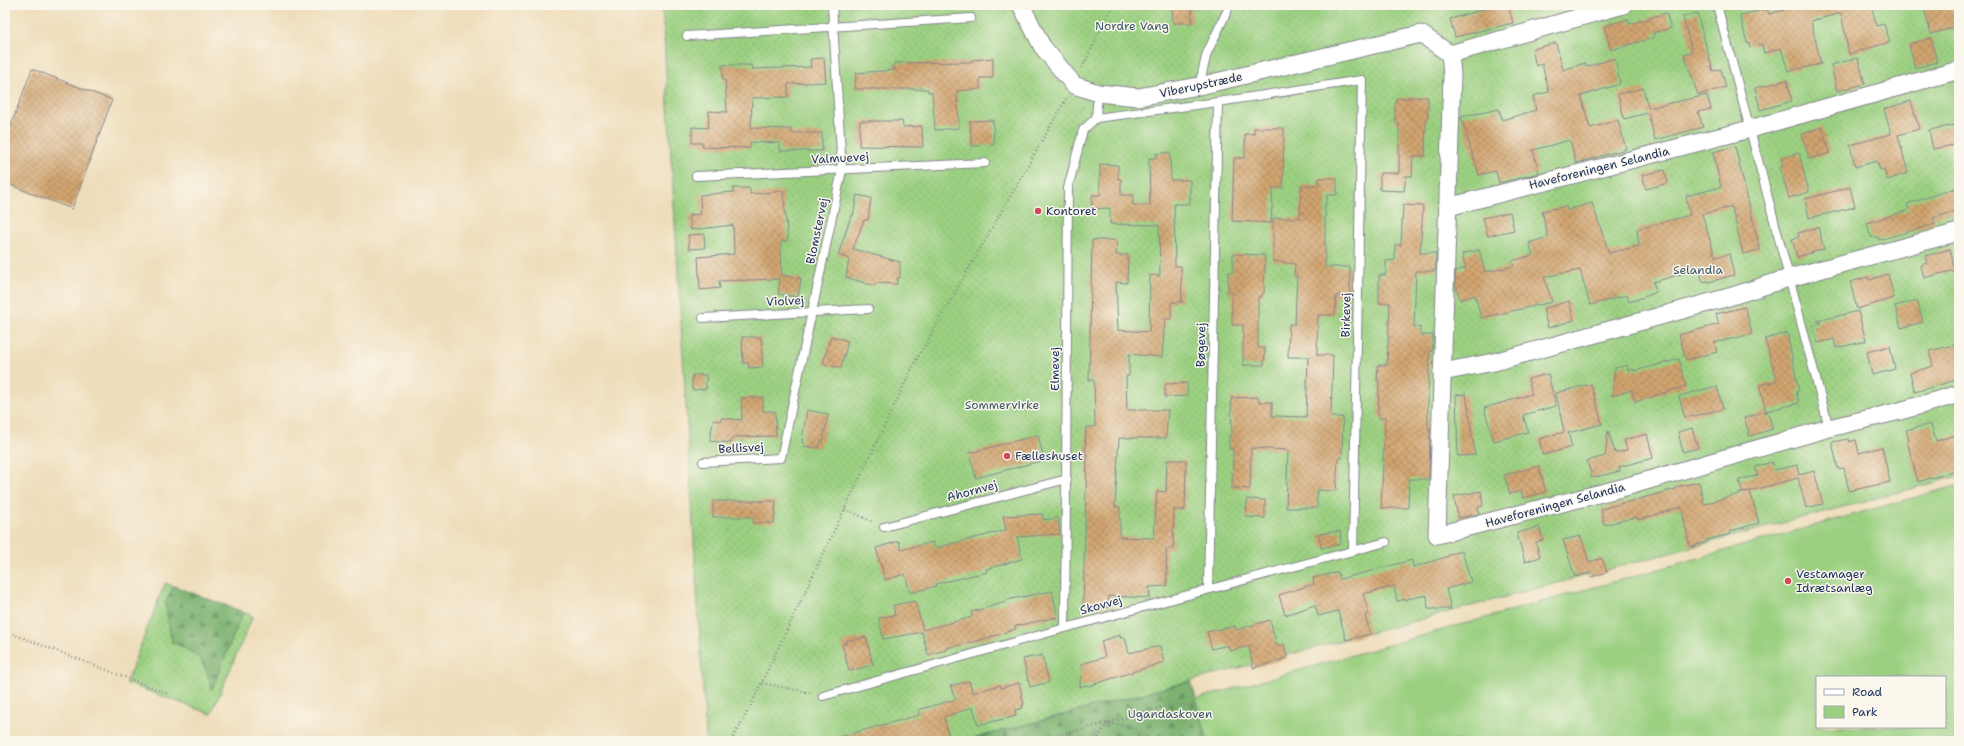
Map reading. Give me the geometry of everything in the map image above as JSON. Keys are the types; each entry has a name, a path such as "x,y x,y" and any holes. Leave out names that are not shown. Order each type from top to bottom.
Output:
{"street":[{"path":"1021,5 1042,46 1074,85"},
{"path":"1450,54 1623,5"},
{"name":"Viberupstræde","path":"1074,85 1098,93 1138,97 1199,86 1421,34 1450,54"},
{"name":"Haveforeningen Selandia","path":"1450,54 1452,74 1437,535 1625,487 1829,428 1959,394"},
{"name":"Haveforeningen Selandia","path":"1448,207 1750,129 1959,70"},
{"path":"1442,372 1494,362 1729,297 1789,278 1959,232"}],"lane":[{"name":"Blomstervej","path":"781,458 842,170 832,5"},
{"path":"1199,86 1207,54 1230,5"},
{"path":"1716,5 1829,428"},
{"path":"687,36 971,18"},
{"name":"Birkevej","path":"1218,102 1362,80 1353,551"},
{"path":"1098,93 1096,118 1218,102"},
{"name":"Bøgevej","path":"1208,589 1218,102"},
{"name":"Elmevej","path":"1065,628 1068,188 1082,130 1096,118"},
{"name":"Valmuevej","path":"696,176 985,162"},
{"name":"Violvej","path":"702,318 868,309"},
{"name":"Bellisvej","path":"703,462 781,458"},
{"name":"Ahornvej","path":"884,527 1067,479"},
{"name":"Skovvej","path":"823,696 1065,628 1386,542"}],"path":[{"path":"731,741 762,683 914,364 1074,85 1112,5"},
{"path":"845,509 884,527"},
{"path":"5,631 169,694"},
{"path":"762,683 823,696"},
{"path":"1035,741 1045,740 1169,705 1198,705"},
{"path":"1096,741 1107,723"},
{"path":"1107,723 1133,728 1153,741"}],"green space":[{"name":"Sommervirke","path":"662,5 1959,5 1959,476 965,741 706,741"},
{"name":"Vestamager Idrætsanlæg","path":"1959,485 1959,741 1208,741 1196,699"},
{"path":"165,583 253,616 211,714 126,683"},
{"path":"174,586 243,612 212,689 206,670 200,659 172,642 165,603"},
{"name":"Ugandaskoven","path":"1191,681 1208,741 964,741"}],"building":[{"path":"1498,5 1508,5 1513,23 1455,37 1450,19"},
{"path":"1803,5 1871,5 1877,26 1884,24 1890,42 1849,54 1841,13 1811,21 1821,64 1788,71 1781,48 1764,53 1762,44 1750,47 1749,42 1747,43 1740,15 1767,9 1769,14"},
{"path":"1923,5 1959,5 1959,26 1931,34"},
{"path":"1172,8 1192,8 1192,23 1173,23"},
{"path":"1666,13 1671,28 1653,33 1655,37 1611,50 1604,26 1628,19 1630,24"},
{"path":"1697,13 1713,71 1721,69 1726,87 1698,95 1684,54 1692,52 1683,17"},
{"path":"1931,38 1937,62 1915,68 1909,44"},
{"path":"1556,43 1563,70 1585,63 1586,67 1615,58 1620,84 1581,96 1590,128 1618,120 1626,149 1576,163 1570,140 1533,150 1539,173 1499,183 1496,171 1479,175 1461,117 1499,109 1502,120 1536,110 1533,96 1549,92 1542,64 1536,66 1532,49"},
{"path":"824,58 826,82 788,84 788,97 752,98 751,128 791,129 791,133 822,133 822,151 780,151 780,143 750,142 750,148 702,147 703,143 692,143 692,127 708,128 709,111 727,112 725,80 723,80 722,65 751,65 752,69 811,67 810,59"},
{"path":"993,58 993,78 980,78 980,89 957,91 959,128 935,130 932,92 928,92 928,89 855,89 856,73 895,70 894,63 972,62 972,60"},
{"path":"1858,58 1865,84 1837,91 1831,65"},
{"path":"32,69 112,100 72,209 5,183 5,141"},
{"path":"1787,80 1792,101 1760,110 1755,88"},
{"path":"1643,88 1648,108 1707,95 1711,109 1698,112 1703,127 1655,140 1648,113 1624,119 1618,94"},
{"path":"1428,97 1425,156 1413,156 1412,176 1406,176 1404,191 1380,190 1380,173 1399,173 1399,123 1395,123 1395,105 1397,98"},
{"path":"1911,101 1919,129 1898,135 1908,173 1887,180 1884,169 1880,170 1877,161 1855,167 1850,145 1891,134 1884,109"},
{"path":"993,120 994,145 972,146 970,121"},
{"path":"860,121 902,121 903,127 922,126 923,147 859,146"},
{"path":"1955,125 1957,131 1959,130 1959,144 1933,149 1929,130"},
{"path":"1822,127 1830,153 1809,159 1802,134"},
{"path":"1254,128 1284,128 1283,188 1273,188 1271,223 1232,221 1234,158 1245,158 1245,134 1254,134"},
{"path":"1735,146 1760,250 1743,254 1732,207 1702,214 1715,257 1729,254 1734,275 1709,282 1703,282 1699,269 1653,282 1656,292 1629,302 1627,295 1590,305 1580,270 1544,277 1552,302 1481,318 1475,295 1460,300 1455,283 1456,271 1466,268 1462,254 1479,250 1485,272 1514,266 1512,261 1533,255 1529,243 1548,237 1542,211 1566,206 1567,210 1592,203 1609,253 1639,246 1637,229 1690,215 1686,196 1721,187 1713,152"},
{"path":"1170,152 1171,180 1190,180 1190,204 1174,204 1175,266 1181,266 1182,302 1171,302 1171,319 1165,319 1162,357 1129,354 1129,376 1126,376 1127,410 1168,410 1166,438 1119,438 1115,507 1120,507 1120,537 1154,538 1157,491 1166,492 1167,460 1186,460 1185,510 1174,510 1173,549 1166,549 1167,586 1149,587 1150,598 1109,596 1108,607 1083,606 1087,454 1085,454 1086,427 1095,427 1094,380 1089,380 1092,240 1117,240 1116,255 1128,255 1127,283 1116,282 1118,330 1149,332 1150,275 1160,276 1159,225 1110,224 1110,208 1092,209 1092,195 1100,195 1100,164 1118,165 1118,179 1121,179 1121,195 1133,195 1133,205 1150,205 1149,158 1156,158 1156,154"},
{"path":"1799,153 1809,192 1789,198 1780,167 1783,166 1781,158"},
{"path":"1665,170 1668,183 1646,189 1642,175"},
{"path":"1319,178 1337,178 1337,195 1327,195 1327,203 1325,203 1325,267 1350,267 1350,296 1336,296 1335,315 1318,315 1317,355 1333,355 1331,417 1343,417 1342,458 1338,458 1336,491 1317,490 1317,508 1286,508 1288,450 1251,448 1250,489 1232,488 1233,449 1229,449 1229,435 1232,435 1231,398 1258,397 1259,402 1272,402 1272,416 1306,417 1308,357 1288,357 1289,324 1295,324 1297,276 1294,276 1295,264 1273,261 1273,218 1300,218 1301,185 1319,185"},
{"path":"1850,187 1855,207 1809,218 1805,199"},
{"path":"1959,187 1959,210 1933,218 1935,224 1879,240 1878,237 1871,237 1867,223 1909,210 1907,204"},
{"path":"733,188 750,188 750,194 783,191 788,241 781,241 782,275 801,279 798,297 778,294 780,279 719,281 720,288 700,290 698,257 734,254 733,225 691,230 689,215 701,214 700,195 734,192"},
{"path":"857,195 871,198 868,220 864,220 853,249 900,262 900,278 897,278 897,284 876,283 874,286 846,277 849,259 838,255 851,216 853,216"},
{"path":"1403,205 1423,206 1420,253 1436,253 1435,271 1416,271 1414,327 1420,327 1420,335 1433,335 1432,351 1430,351 1428,393 1428,428 1430,428 1429,479 1409,479 1408,508 1381,508 1385,418 1378,418 1379,381 1377,381 1378,365 1387,365 1390,303 1379,303 1379,275 1386,275 1386,261 1395,260 1395,245 1401,245"},
{"path":"1510,212 1514,230 1488,236 1483,218"},
{"path":"1818,227 1824,249 1797,257 1792,239 1799,237 1798,233"},
{"path":"704,234 705,248 689,249 688,235"},
{"path":"1950,249 1955,270 1924,278 1921,265 1927,263 1925,256"},
{"path":"1233,254 1265,255 1264,293 1262,294 1262,297 1258,297 1258,348 1265,348 1264,365 1243,365 1243,325 1232,325 1232,293 1228,293 1228,272 1233,272"},
{"path":"1888,274 1894,298 1857,309 1850,282 1868,277 1869,280"},
{"path":"1917,300 1923,322 1901,328 1895,306"},
{"path":"1569,301 1574,320 1548,328 1543,309"},
{"path":"1745,307 1752,334 1714,343 1717,352 1686,360 1679,335 1719,324 1716,314"},
{"path":"1858,311 1866,341 1836,348 1834,339 1818,343 1813,326 1821,323 1817,321"},
{"path":"1787,333 1799,391 1796,391 1799,403 1766,411 1759,385 1777,381 1765,339"},
{"path":"831,336 848,341 841,368 823,364"},
{"path":"742,337 761,337 763,367 749,368 748,363 743,363"},
{"path":"1959,344 1959,379 1915,392 1910,373 1933,366 1929,351"},
{"path":"1890,346 1895,369 1872,375 1867,352"},
{"path":"1679,359 1686,386 1635,402 1632,390 1612,396 1615,368 1627,365 1628,371 1633,369 1634,371"},
{"path":"1548,374 1556,406 1523,415 1528,432 1494,441 1484,408 1532,394 1528,379"},
{"path":"692,375 706,375 706,389 692,390"},
{"path":"1187,383 1187,396 1165,397 1165,384"},
{"path":"1591,384 1602,424 1568,433 1572,447 1543,455 1539,439 1564,432 1556,393"},
{"path":"1717,386 1723,409 1685,418 1679,396"},
{"path":"1466,394 1475,455 1458,456 1456,395"},
{"path":"763,397 763,411 775,411 776,436 732,437 731,443 710,441 713,420 720,421 721,418 742,420 741,398"},
{"path":"807,410 828,414 823,441 821,440 819,448 804,446 802,440"},
{"path":"1767,411 1773,429 1750,436 1744,418"},
{"path":"1931,424 1936,441 1959,434 1959,470 1918,482 1907,441 1909,440 1906,430"},
{"path":"1692,428 1698,448 1683,452 1678,432"},
{"path":"1608,431 1615,453 1627,450 1624,440 1647,434 1653,458 1619,467 1620,471 1592,478 1587,461 1605,456"},
{"name":"Fælleshuset","path":"1038,435 1044,460 976,478 969,453"},
{"path":"1848,439 1849,442 1856,440 1859,453 1882,447 1890,482 1849,491 1844,468 1838,469 1832,442"},
{"path":"1772,462 1775,470 1797,465 1799,475 1814,471 1823,504 1806,508 1798,478 1750,491 1759,523 1734,530 1730,532 1731,534 1706,540 1706,542 1690,547 1681,507 1638,520 1637,517 1604,525 1601,509 1676,489 1676,487 1699,482 1704,504 1749,491 1742,493 1739,480 1758,475 1755,467"},
{"path":"1539,466 1546,492 1523,498 1521,491 1510,494 1504,475"},
{"path":"1481,491 1483,506 1478,507 1479,514 1458,518 1454,496"},
{"path":"1247,499 1265,500 1265,518 1246,517"},
{"path":"713,501 776,501 774,523 753,523 753,517 713,517"},
{"path":"1043,514 1043,520 1058,518 1060,534 1017,537 1022,559 986,569 987,572 935,584 936,586 910,593 905,574 885,580 876,548 899,541 901,550 933,542 935,548 1006,530 1003,516"},
{"path":"1539,527 1543,540 1536,542 1540,557 1525,562 1517,533"},
{"path":"1340,531 1341,544 1321,548 1319,534"},
{"path":"1581,536 1589,562 1602,558 1607,572 1591,577 1590,573 1575,577 1563,540"},
{"path":"1462,551 1471,582 1446,589 1451,609 1428,609 1427,595 1397,601 1394,586 1363,594 1369,614 1365,615 1370,634 1346,640 1338,611 1318,616 1315,605 1285,615 1279,595 1314,584 1313,578 1338,572 1340,579 1412,560 1413,567"},
{"path":"1052,591 1058,617 1015,626 1016,629 981,640 946,648 946,650 928,655 922,632 883,639 879,618 895,615 893,605 915,601 923,630 972,617 971,612 1006,602 1006,600"},
{"path":"1270,620 1277,646 1284,644 1287,658 1253,668 1249,646 1230,651 1228,645 1212,649 1207,632 1235,626 1236,630"},
{"path":"1120,635 1120,638 1125,637 1129,653 1160,646 1164,662 1088,686 1080,687 1081,664 1105,657 1101,641"},
{"path":"866,637 873,665 849,671 842,644 846,643 845,641"},
{"path":"1042,655 1049,682 1030,687 1023,659"},
{"path":"969,681 973,693 1000,685 1001,688 1019,683 1024,705 1022,705 1023,708 1015,710 1016,716 978,725 973,707 944,717 950,741 840,741 839,737 919,715 918,710 956,699 950,686"}],"place":[{"name":"Kontoret","path":"1038,211"},
{"name":"Fælleshuset","path":"1007,456"},
{"name":"Vestamager Idrætsanlæg","path":"1788,581"}],"park label":[{"name":"Nordre Vang","path":"1132,26"},
{"name":"Selandia","path":"1698,270"}]}
